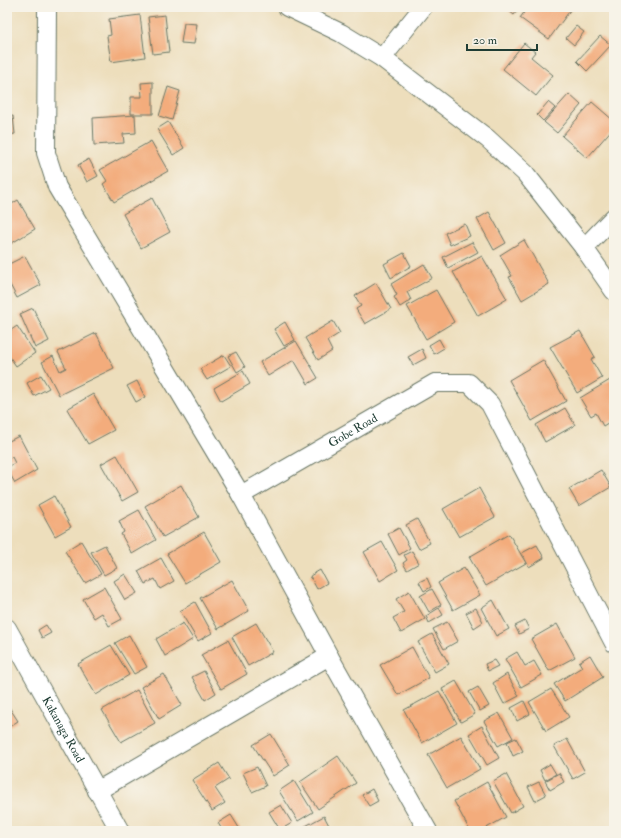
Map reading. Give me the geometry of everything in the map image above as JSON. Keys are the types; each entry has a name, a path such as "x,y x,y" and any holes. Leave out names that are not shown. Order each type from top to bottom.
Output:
{"street":[{"path":"47,7 46,153 57,187 241,495 329,656 428,831"},
{"path":"287,7 341,33 382,58 488,139 525,173 584,248 614,291"},
{"path":"382,58 423,7"},
{"path":"584,248 614,217"},
{"name":"Gobe Road","path":"241,495 434,383 469,383 490,404 614,643"},
{"name":"Kakanaga Road","path":"7,628 120,831"},
{"path":"97,791 329,656"}],"building":[{"path":"504,7 520,7 514,15"},
{"path":"528,7 568,7 571,9 549,39 520,18"},
{"path":"140,15 145,57 111,62 107,36 111,35 109,19"},
{"path":"165,15 169,52 153,54 148,17"},
{"path":"184,23 197,24 194,44 181,43"},
{"path":"576,26 584,32 574,45 566,38"},
{"path":"600,36 611,45 587,71 577,61"},
{"path":"524,43 535,52 531,57 553,75 536,96 503,69"},
{"path":"153,82 153,114 131,114 131,97 142,97 141,83"},
{"path":"168,87 180,91 172,120 159,116"},
{"path":"569,94 581,105 557,133 544,122"},
{"path":"548,102 555,108 543,121 537,115"},
{"path":"592,102 614,121 614,127 587,158 562,136"},
{"path":"135,115 136,133 123,134 124,143 94,145 93,118"},
{"path":"7,116 13,116 15,134 7,135"},
{"path":"168,122 184,148 173,155 157,129"},
{"path":"151,141 168,171 114,202 103,184 107,181 100,170"},
{"path":"89,159 98,176 87,182 78,165"},
{"path":"152,198 170,232 141,248 123,214"},
{"path":"18,200 35,229 7,246 7,207"},
{"path":"489,212 506,243 494,250 477,219"},
{"path":"465,224 470,236 450,245 445,233"},
{"path":"524,240 549,284 522,300 509,277 512,276 500,255"},
{"path":"472,242 478,252 448,268 443,257"},
{"path":"404,253 411,266 391,278 384,264"},
{"path":"25,256 41,285 17,298 7,279 7,265"},
{"path":"482,256 507,299 478,316 453,272"},
{"path":"424,264 432,278 407,292 411,300 400,307 394,297 397,295 391,284"},
{"path":"376,283 391,309 365,324 356,309 361,306 355,296"},
{"path":"436,290 454,322 426,339 407,306"},
{"path":"33,308 49,341 35,348 20,314"},
{"path":"333,321 340,333 327,341 332,351 318,360 305,338"},
{"path":"285,322 295,340 284,346 274,329"},
{"path":"17,326 35,353 16,366 7,353 7,333"},
{"path":"580,331 595,357 591,359 602,378 577,393 550,347"},
{"path":"96,333 114,368 59,395 42,362 53,356 60,371 66,368 58,352"},
{"path":"439,339 444,348 434,354 429,345"},
{"path":"296,341 318,378 308,384 294,360 268,376 260,362"},
{"path":"422,349 426,358 413,365 408,357"},
{"path":"236,352 245,367 237,372 228,356"},
{"path":"224,355 231,366 207,380 200,369"},
{"path":"543,360 566,401 532,421 509,380"},
{"path":"243,371 250,384 221,401 214,388"},
{"path":"41,375 49,388 34,396 27,383"},
{"path":"610,380 614,387 614,419 603,426 596,413 591,416 580,398"},
{"path":"137,381 145,397 136,402 127,386"},
{"path":"93,394 114,430 88,444 67,409"},
{"path":"565,408 575,425 545,442 536,425"},
{"path":"19,436 37,470 15,483 7,469 7,467 15,463 12,457 7,459 7,442"},
{"path":"117,455 138,492 122,501 101,464"},
{"path":"601,470 611,487 579,506 569,489"},
{"path":"181,485 199,517 163,537 145,506"},
{"path":"479,488 495,517 459,537 443,509"},
{"path":"54,496 71,527 55,536 38,505"},
{"path":"139,510 156,540 132,554 121,534 124,532 119,521"},
{"path":"417,519 430,543 419,549 406,525"},
{"path":"399,528 410,548 399,555 388,534"},
{"path":"204,532 221,562 185,583 167,554"},
{"path":"509,534 526,563 486,586 469,557"},
{"path":"81,541 101,574 85,583 65,551"},
{"path":"382,542 398,570 380,581 364,552"},
{"path":"105,545 117,568 104,575 91,552"},
{"path":"537,545 544,558 529,567 522,553"},
{"path":"412,551 419,563 407,570 403,563 407,560 404,555"},
{"path":"161,558 174,581 160,589 155,579 145,584 138,571"},
{"path":"464,568 480,595 453,610 438,583"},
{"path":"320,570 327,583 317,589 310,576"},
{"path":"125,574 137,593 125,600 114,581"},
{"path":"427,578 431,587 424,591 419,582"},
{"path":"232,580 249,611 218,629 200,598"},
{"path":"104,587 122,619 109,626 102,613 94,618 83,599"},
{"path":"432,589 441,605 429,612 420,596"},
{"path":"409,591 425,619 401,633 393,618 404,612 396,599"},
{"path":"493,600 509,629 496,636 481,608"},
{"path":"195,602 212,633 198,641 180,611"},
{"path":"439,608 443,615 429,623 426,616"},
{"path":"476,608 483,622 474,628 466,613"},
{"path":"525,621 529,629 519,634 515,626"},
{"path":"447,622 458,641 444,649 433,629"},
{"path":"183,623 193,639 165,656 156,639"},
{"path":"256,623 273,652 248,666 232,637"},
{"path":"557,624 575,657 549,671 531,639"},
{"path":"46,625 51,633 42,638 38,630"},
{"path":"432,634 449,664 435,672 418,642"},
{"path":"129,635 147,667 134,674 115,643"},
{"path":"228,640 247,674 221,689 201,655"},
{"path":"111,645 129,675 96,695 78,664"},
{"path":"412,647 429,678 398,695 380,665"},
{"path":"517,652 525,666 534,661 542,675 521,687 505,659"},
{"path":"590,655 603,677 565,701 554,684 582,667 579,662"},
{"path":"494,660 498,666 488,671 485,664"},
{"path":"204,671 216,693 205,700 192,677"},
{"path":"164,674 182,705 159,719 141,687"},
{"path":"507,674 519,696 504,704 493,683"},
{"path":"456,681 475,714 461,722 442,689"},
{"path":"478,687 489,706 480,711 469,692"},
{"path":"551,689 569,717 546,731 529,702"},
{"path":"137,690 155,723 121,742 102,710"},
{"path":"439,691 457,723 422,743 404,710"},
{"path":"524,701 530,714 517,721 511,708"},
{"path":"9,707 18,721 7,728 7,709"},
{"path":"499,713 513,738 498,746 484,721"},
{"path":"482,726 499,758 487,765 469,734"},
{"path":"271,734 290,765 273,776 253,745"},
{"path":"461,736 480,769 447,788 428,755"},
{"path":"516,738 523,751 513,756 507,742"},
{"path":"567,739 585,772 573,779 554,746"},
{"path":"338,756 356,783 318,809 300,782"},
{"path":"219,763 229,779 215,788 225,803 212,811 192,780"},
{"path":"550,764 556,774 545,780 540,770"},
{"path":"257,767 266,786 252,792 243,773"},
{"path":"559,773 564,782 550,790 545,781"},
{"path":"506,774 523,806 511,813 493,781"},
{"path":"294,781 313,812 298,821 279,791"},
{"path":"487,782 506,817 481,831 470,831 454,801"},
{"path":"539,782 546,795 535,801 528,787"},
{"path":"372,789 378,801 369,806 362,795"},
{"path":"281,805 292,823 280,830 269,812"},
{"path":"231,815 241,831 223,831 218,823"},
{"path":"324,816 332,831 301,831 300,829"}]}
